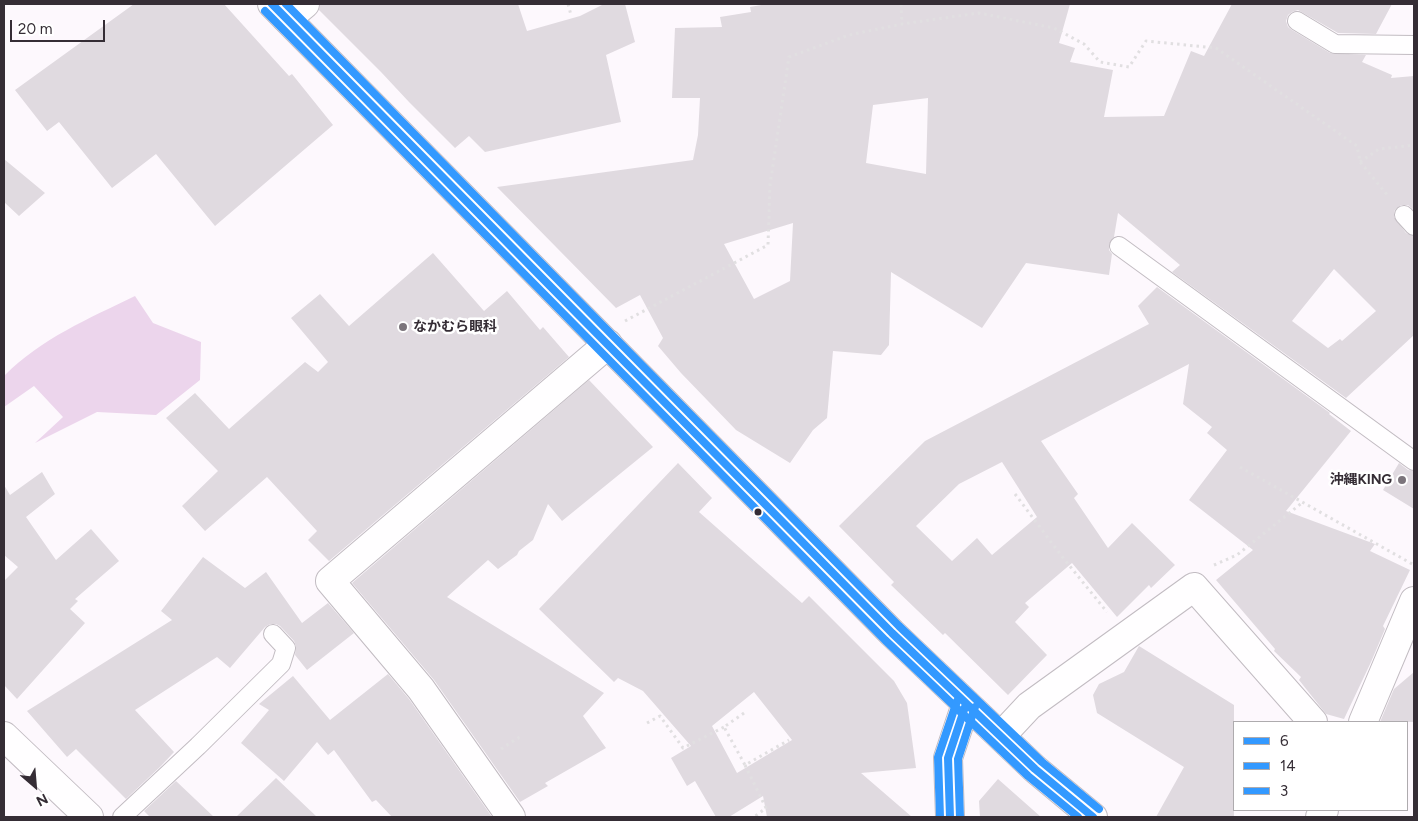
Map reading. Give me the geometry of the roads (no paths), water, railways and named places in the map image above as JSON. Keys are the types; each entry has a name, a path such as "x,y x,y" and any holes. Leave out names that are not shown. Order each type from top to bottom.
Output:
{"street":[{"path":"288,9 613,334 892,633 1035,769 1093,817"},
{"path":"511,817 421,689 330,581 613,334"},
{"path":"1001,736 1029,706 1194,587 1313,721"},
{"path":"1364,721 1414,601"},
{"path":"950,817 948,758 966,704"},
{"path":"4,736 89,817"}],"lane":[{"path":"1297,21 1335,44 1414,45"},
{"path":"1119,246 1414,461"},
{"path":"122,817 198,746 281,664 286,648 273,634"}],"place":[{"name":"なかむら眼科","path":"403,327"},
{"name":"沖縄KING","path":"1402,480"}]}
